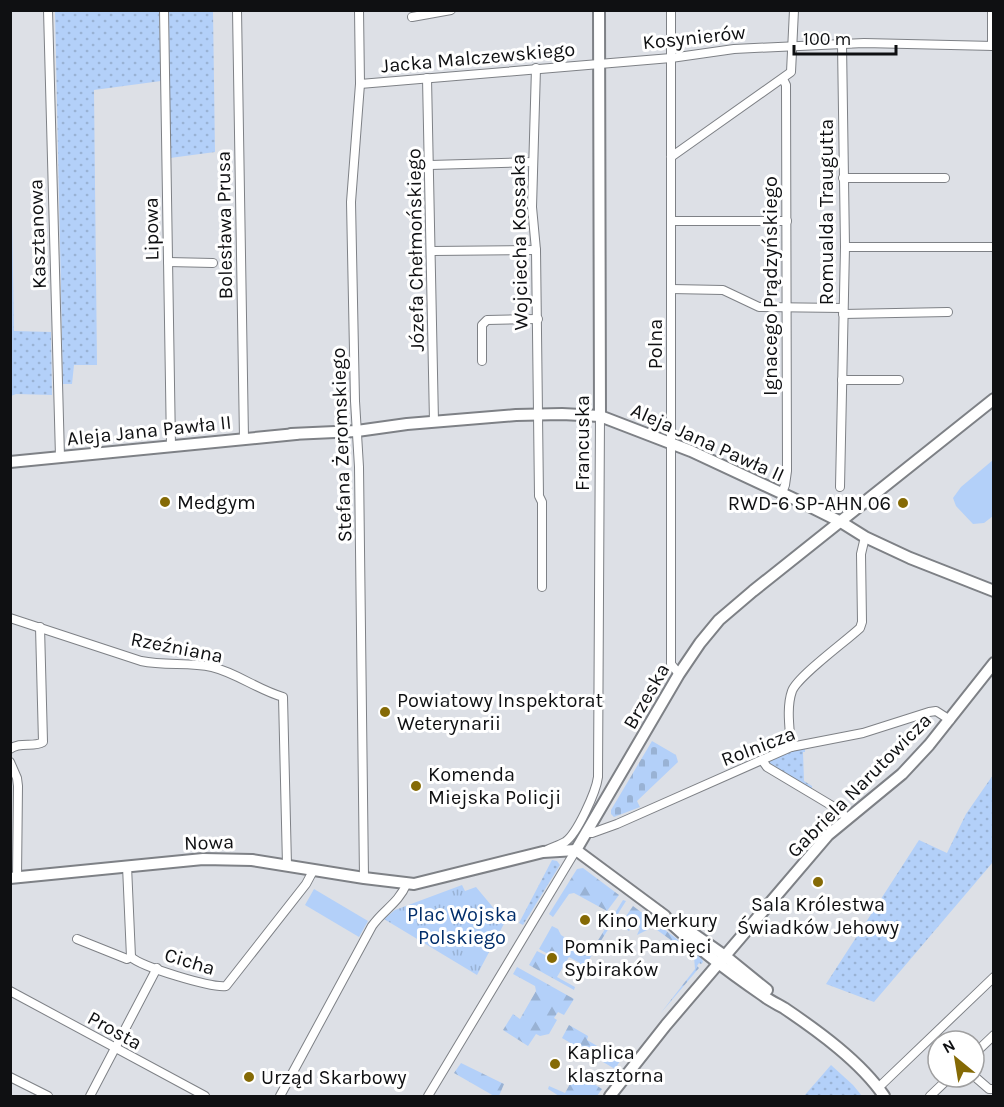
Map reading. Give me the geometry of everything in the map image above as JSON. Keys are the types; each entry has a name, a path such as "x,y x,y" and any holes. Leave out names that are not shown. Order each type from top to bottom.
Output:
{"street":[{"name":"Kasztanowa","path":"48,10 60,457"},
{"name":"Lipowa","path":"164,10 171,447"},
{"name":"Bolesława Prusa","path":"237,10 244,439"},
{"name":"Stefana Żeromskiego","path":"359,10 360,84 351,202 362,623 364,878"},
{"path":"412,17 452,10"},
{"name":"Francuska","path":"543,852 566,842 572,835 590,802 598,777 599,10"},
{"name":"Polna","path":"671,10 671,664 679,674"},
{"path":"671,157 783,79 793,69 794,10"},
{"path":"992,10 993,46"},
{"name":"Kosynierów","path":"599,63 671,58 734,49 793,46 913,43 993,46"},
{"name":"Romualda Traugutta","path":"840,487 845,247 842,44"},
{"name":"Jacka Malczewskiego","path":"360,84 599,63"},
{"name":"Wojciecha Kossaka","path":"536,68 532,207 537,250 539,414"},
{"name":"Józefa Chełmońskiego","path":"427,78 434,422"},
{"name":"Ignacego Prądzyńskiego","path":"782,494 787,471 786,85 783,79"},
{"path":"430,165 533,162"},
{"path":"843,178 945,177"},
{"path":"671,221 787,220"},
{"path":"845,247 993,247"},
{"path":"432,251 537,250"},
{"path":"168,262 213,262"},
{"path":"671,289 723,290 759,307 948,312"},
{"path":"482,361 482,325 487,320 538,319"},
{"path":"842,380 899,380"},
{"name":"Brzeska","path":"428,1096 599,813 679,674 700,643 719,620 993,399"},
{"name":"Aleja Jana Pawła II","path":"10,462 407,424 539,414 600,416 672,443 841,522 865,537 924,565 991,591"},
{"path":"539,414 539,496 543,502 542,587"},
{"path":"791,747 789,708 792,691 807,674 860,628 862,622 861,554 865,537"},
{"name":"Rzeźniana","path":"10,618 151,663 214,668 283,697 287,865"},
{"path":"10,749 16,745 38,745 43,742 40,627"},
{"name":"Gabriela Narutowicza","path":"610,1096 666,1024 828,835 902,774 929,746 993,663"},
{"name":"Rolnicza","path":"587,833 617,824 791,747 863,733 929,711 936,711 950,720"},
{"path":"762,760 767,767 839,810 847,818"},
{"path":"10,762 18,786 14,877"},
{"path":"599,813 602,818 617,824"},
{"path":"280,1096 372,927 378,917 402,895 407,883 423,883 543,852 576,850 768,991 784,1008 846,1055 881,1092 993,977"},
{"name":"Nowa","path":"14,877 211,859 252,860 313,871 407,883"},
{"path":"128,866 130,957"},
{"name":"Cicha","path":"77,939 127,959 130,957 209,985 226,986 306,884 313,871"},
{"path":"90,1096 157,968"},
{"name":"Prosta","path":"10,991 205,1096"},
{"path":"10,1077 48,1096"}],"green space":[{"path":"55,11 159,11 161,81 94,90 97,365 74,365 72,384 63,384"},
{"path":"169,11 213,11 215,152 170,158"},
{"path":"10,104 14,331 51,332 52,395 16,394 11,396"},
{"path":"993,460 993,516 984,523 973,524 956,506 953,498 961,487"},
{"path":"652,741 676,755 678,762 637,801 640,807 614,817 611,810"},
{"path":"805,748 803,752 804,781 812,786 812,789 771,767 766,761"},
{"path":"993,775 993,862 874,1002 826,984 919,840 947,853 966,814"},
{"path":"552,860 557,861 560,865 523,925 519,923"},
{"path":"583,868 619,895 607,911 574,893 569,894 553,917 549,914 577,869"},
{"name":"Plac Wojska Polskiego","path":"462,885 465,891 476,887 496,911 500,908 507,918 477,975 384,919 395,910"},
{"path":"314,889 368,921 359,937 305,905"},
{"path":"623,900 626,901 580,974 577,975 575,972 580,963 569,957 557,977 575,987 574,990 529,965 537,951 547,956 550,964 558,961 558,955 555,953 548,954 539,949 552,926 558,929 561,935 587,951 592,943 597,942"},
{"path":"633,906 701,957 703,962 699,963 697,966 699,968 660,1014 695,969 694,957 653,927 637,935 640,928 634,924 629,931 620,925"},
{"path":"517,967 574,999 564,1015 558,1012 554,1018 557,1020 549,1034 540,1036 536,1034 528,1046 503,1030 513,1014 520,1019 536,991 535,986 513,974"},
{"path":"569,1025 588,1036 587,1040 616,1057 619,1054 623,1056 615,1069 562,1038"},
{"path":"461,1063 504,1084 499,1096 494,1096 454,1073"},
{"path":"831,1065 853,1085 862,1096 804,1096"},
{"path":"576,1073 602,1089 597,1096 559,1096 548,1089 549,1086 565,1093"}],"place":[{"name":"Medgym","path":"165,502"},
{"name":"RWD-6 SP-AHN 06","path":"903,503"},
{"name":"Powiatowy Inspektorat Weterynarii","path":"385,712"},
{"name":"Komenda Miejska Policji","path":"416,786"},
{"name":"Sala Królestwa Świadków Jehowy","path":"818,882"},
{"name":"Kino Merkury","path":"585,920"},
{"name":"Pomnik Pamięci Sybiraków","path":"552,958"},
{"name":"Kaplica klasztorna","path":"555,1064"},
{"name":"Urząd Skarbowy","path":"249,1077"}]}
